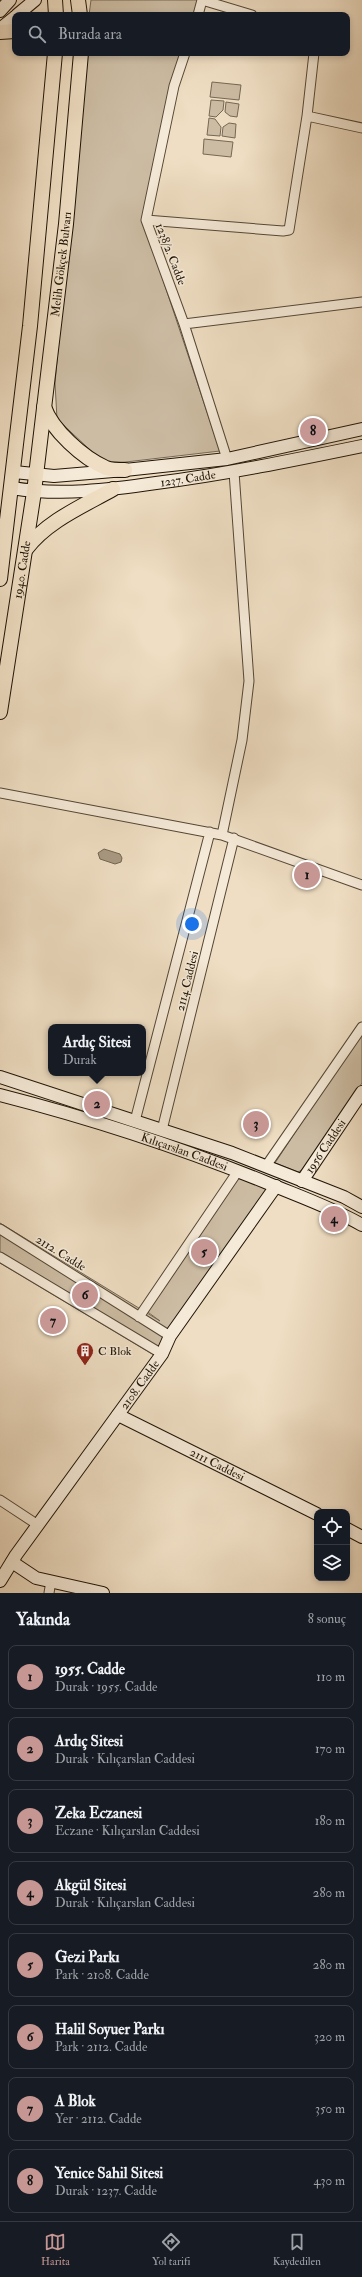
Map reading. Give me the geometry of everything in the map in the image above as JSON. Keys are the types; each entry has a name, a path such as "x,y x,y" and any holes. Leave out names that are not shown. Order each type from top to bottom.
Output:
{"main road":[{"path":"55,0 56,12"},
{"path":"78,0 80,12"},
{"path":"0,31 12,31"},
{"path":"45,56 54,77"},
{"name":"Melih Gökçek Bulvarı","path":"14,472 55,56"},
{"name":"Melih Gökçek Bulvarı","path":"36,475 66,224 81,56"},
{"path":"44,406 48,418 59,433 91,459 107,468 125,470"},
{"name":"1940. Cadde","path":"0,579 14,472"},
{"name":"1940. Cadde","path":"0,712 36,475"},
{"path":"25,551 36,536 114,489"}],"street":[{"path":"0,10 10,0"},
{"path":"21,12 35,0"},
{"path":"199,12 202,0 242,12"},
{"path":"0,31 12,20"},
{"name":"1238/2. Cadde","path":"184,56 174,86 146,220 184,324 227,459"},
{"path":"146,220 283,231 289,230 307,116 314,56"},
{"path":"307,116 362,128"},
{"path":"184,324 362,302"},
{"name":"1237. Cadde","path":"14,472 54,476 227,459 362,428"},
{"name":"1237. Cadde","path":"12,488 34,492 114,489 234,472 362,446"},
{"path":"222,835 242,740 249,681 234,472"},
{"path":"0,793 210,832 234,838 362,885"},
{"name":"2114 Caddesi","path":"135,1121 210,832"},
{"name":"2114 Caddesi","path":"162,1130 234,838"},
{"path":"266,1166 362,1026"},
{"name":"Kılıçarslan Caddesi","path":"0,1077 266,1166 362,1207"},
{"name":"1956 Caddesi","path":"302,1181 362,1092"},
{"name":"Kılıçarslan Caddesi","path":"0,1095 43,1106 238,1171 338,1211 362,1225"},
{"path":"139,1317 238,1171"},
{"name":"2108. Cadde","path":"0,1581 38,1525 162,1354 170,1336 276,1186"},
{"name":"2112. Cadde","path":"0,1229 170,1336"},
{"path":"0,1257 162,1354"},
{"name":"2111 Caddesi","path":"118,1415 314,1513"},
{"path":"0,1500 38,1525"},
{"path":"350,1531 362,1537"},
{"path":"12,1562 50,1587 103,1593"}],"shaded area":[{"path":"91,0 200,0 196,12 89,12"},
{"path":"85,56 180,56 161,130 144,223 220,451 117,463 102,461 57,419 55,383"},
{"path":"212,82 241,85 239,100 210,97"},
{"path":"211,100 224,101 223,110 216,117 209,116"},
{"path":"226,102 239,104 237,117 230,116 225,112"},
{"path":"209,118 215,119 221,127 220,136 207,135"},
{"path":"229,123 236,124 235,138 222,136 223,127"},
{"path":"204,139 233,142 231,157 203,154"},
{"path":"104,849 120,854 122,858 121,862 115,864 100,859 98,853"},
{"path":"362,1031 362,1083 302,1170 298,1172 275,1163"},
{"path":"237,1176 264,1186 267,1190 159,1358 0,1263 0,1223 160,1321 145,1310"}],"place":[{"name":"Yenice Sahil Sitesi","path":"313,431"},
{"name":"1955. Cadde","path":"307,875"},
{"name":"Ardıç Sitesi","path":"97,1104"},
{"name":"Zeka Eczanesi","path":"256,1124"},
{"name":"Akgül Sitesi","path":"334,1219"},
{"name":"Gezi Parkı","path":"204,1252"},
{"name":"Halil Soyuer Parkı","path":"85,1295"},
{"name":"A Blok","path":"53,1321"},
{"name":"C Blok","path":"85,1366"}]}
